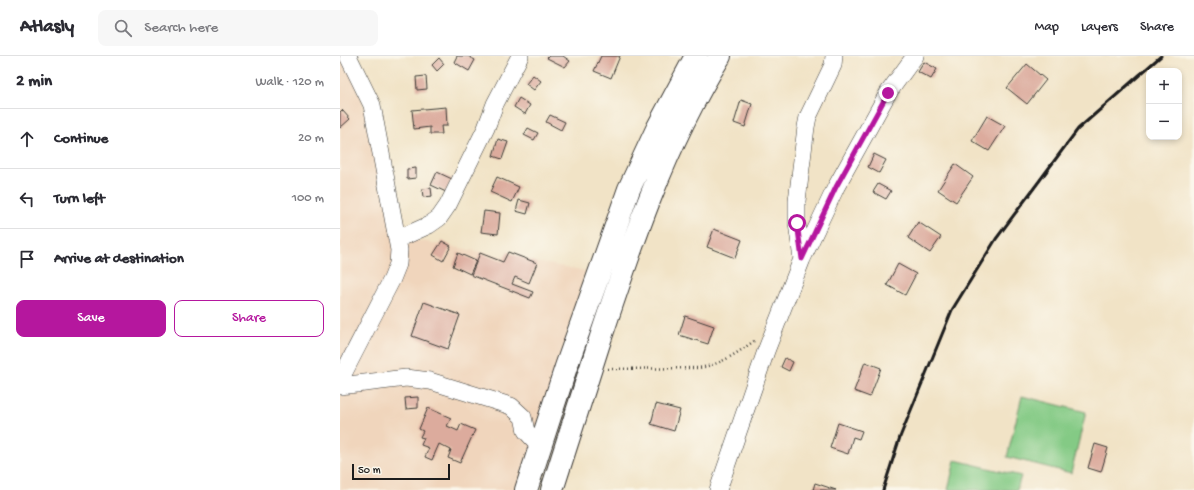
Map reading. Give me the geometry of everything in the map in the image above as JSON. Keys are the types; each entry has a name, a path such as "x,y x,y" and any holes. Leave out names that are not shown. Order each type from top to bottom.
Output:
{"highway":[{"path":"526,490 629,189 656,129 696,56"},
{"path":"552,490 649,197 672,144 720,56"}],"street":[{"path":"340,380 392,279 398,264 398,238 387,188 372,105 348,56"},
{"path":"398,238 429,225 439,218 448,205 486,128 495,104 520,56"},
{"path":"802,259 797,223 797,201 806,127 808,117 833,65 834,56"},
{"path":"718,490 766,351 802,259 840,180 888,93 915,56"},
{"path":"340,386 406,378 416,378 438,383 510,406 523,416 526,431 540,446"}],"path":[{"path":"590,372 621,367 698,368 711,366 735,355 756,339"}],"shaded area":[{"path":"340,56 352,63 399,237 586,271 522,490 340,490"}],"green space":[{"path":"1022,396 1086,412 1071,473 1007,457"},
{"path":"955,460 1021,476 1017,490 948,490"}],"building":[{"path":"457,56 468,56 475,60 469,71 454,62"},
{"path":"549,56 563,56 570,61 565,67 547,58"},
{"path":"601,56 620,56 611,78 594,71"},
{"path":"439,58 444,64 437,71 432,65"},
{"path":"924,62 937,69 931,79 918,72"},
{"path":"1027,64 1046,80 1027,104 1007,88"},
{"path":"533,75 541,81 534,90 526,84"},
{"path":"426,76 427,89 417,90 416,77"},
{"path":"519,98 530,105 525,114 514,107"},
{"path":"741,100 752,104 745,127 734,123"},
{"path":"446,107 447,126 441,126 442,134 430,134 430,127 414,129 412,110"},
{"path":"342,110 350,119 340,128 340,112"},
{"path":"550,115 565,122 561,130 546,122"},
{"path":"987,116 1005,126 989,151 972,141"},
{"path":"528,128 538,133 534,140 524,135"},
{"path":"498,139 508,142 502,159 493,156"},
{"path":"874,154 886,160 879,173 868,167"},
{"path":"955,164 973,177 956,202 938,190"},
{"path":"416,168 416,178 407,179 407,169"},
{"path":"437,172 452,179 446,192 431,185"},
{"path":"497,177 519,187 512,202 490,192"},
{"path":"878,184 891,191 886,199 873,192"},
{"path":"431,188 432,196 423,197 422,189"},
{"path":"519,200 530,203 527,214 516,211"},
{"path":"484,211 500,213 498,234 481,232"},
{"path":"918,222 941,237 930,253 908,238"},
{"path":"714,229 742,240 735,258 707,247"},
{"path":"442,241 451,246 443,261 433,255"},
{"path":"508,252 537,263 529,283 515,277 512,284 533,292 530,298 471,275 480,253 503,262"},
{"path":"458,253 476,261 470,274 453,266"},
{"path":"898,264 916,274 905,295 887,285"},
{"path":"424,302 460,315 448,349 412,336"},
{"path":"685,316 714,326 708,344 679,335"},
{"path":"785,358 793,362 789,371 781,367"},
{"path":"865,362 881,368 870,397 854,391"},
{"path":"418,397 418,408 406,409 405,398"},
{"path":"656,404 680,410 674,431 651,424"},
{"path":"428,408 451,418 447,426 458,431 461,424 475,430 460,463 448,458 451,450 439,444 432,460 425,457 429,448 421,445 424,438 420,437 423,431 419,429"},
{"path":"838,423 862,431 859,439 853,437 848,454 830,448"},
{"path":"1095,444 1108,448 1101,472 1088,468"},
{"path":"815,483 836,490 813,490"}],"railway":[{"path":"883,490 900,437 952,310 996,239 1078,129 1161,56"}],"route":[{"path":"797,223 802,259 836,187 888,93"}]}
